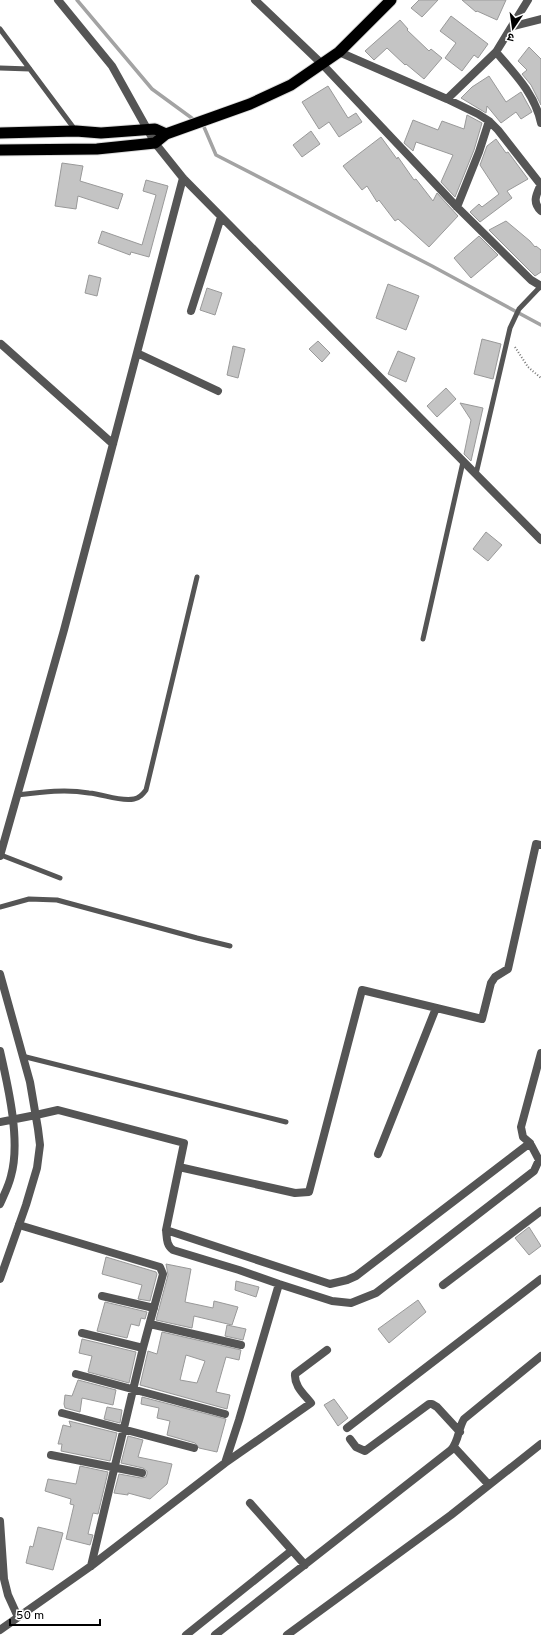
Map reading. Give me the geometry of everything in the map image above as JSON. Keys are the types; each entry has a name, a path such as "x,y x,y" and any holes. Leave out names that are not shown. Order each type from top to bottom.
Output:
{"highway":[{"path":"0,150 97,148 154,143 166,134 215,118 291,85 323,65 339,52 391,0"},
{"path":"0,133 76,131 101,133 155,129 166,134"}],"street":[{"path":"58,0 112,66 154,143 183,178 541,540"},
{"path":"255,0 323,65 457,207 531,280 541,286"},
{"path":"447,99 496,52 514,26 528,0"},
{"path":"514,26 541,19"},
{"path":"339,52 447,99 489,121 541,184 535,197 535,203 541,211"},
{"path":"496,52 523,82 530,93 540,118"},
{"path":"457,207 489,121"},
{"path":"0,856 18,795 113,444 183,178"},
{"path":"191,311 221,217"},
{"path":"1,344 113,444"},
{"path":"137,353 218,391"},
{"path":"179,1167 295,1193 309,1192 362,990 482,1019 491,983 495,977 508,969 536,844 541,846"},
{"path":"0,974 30,1082 40,1145 37,1168 0,1279"},
{"path":"378,1154 436,1008"},
{"path":"0,1051 11,1104 15,1155 11,1175 0,1204"},
{"path":"0,1122 58,1110 184,1143 166,1230 169,1247 173,1250 332,1301 351,1303 376,1293 534,1171 539,1160 530,1144 523,1137 522,1127 541,1054"},
{"path":"166,1230 330,1284 347,1280 356,1276 530,1144"},
{"path":"443,1285 541,1211"},
{"path":"19,1225 160,1267 163,1274 143,1348 91,1566"},
{"path":"347,1428 541,1279"},
{"path":"225,1463 240,1420 279,1284"},
{"path":"102,1296 154,1308"},
{"path":"150,1324 242,1345"},
{"path":"82,1333 143,1348"},
{"path":"0,1630 91,1566 225,1463 311,1403 296,1385 294,1379 295,1374 326,1350"},
{"path":"215,1635 454,1447 462,1423 469,1414 541,1356"},
{"path":"76,1374 225,1414"},
{"path":"350,1439 356,1447 365,1451 428,1404 432,1404 437,1407 460,1432"},
{"path":"62,1413 194,1448"},
{"path":"287,1635 451,1515 541,1444"},
{"path":"454,1447 489,1485"},
{"path":"51,1455 142,1473"},
{"path":"250,1503 305,1565"},
{"path":"0,1521 4,1579 8,1595 18,1617"},
{"path":"186,1635 291,1551"}],"lane":[{"path":"0,29 76,131"},
{"path":"0,68 30,69"},
{"path":"476,474 507,336 519,309 541,286"},
{"path":"424,639 463,462"},
{"path":"18,795 72,791 125,800 134,800 141,797 146,790 197,577"},
{"path":"0,856 60,878"},
{"path":"0,907 29,899 57,900 230,946"},
{"path":"22,1056 286,1122"}],"path":[{"path":"507,336 528,367 541,378"}],"building":[{"path":"419,0 438,0 422,17 411,8"},
{"path":"462,0 506,0 497,20 477,11 476,12"},
{"path":"451,16 488,44 478,58 474,55 462,71 445,58 456,43 440,31"},
{"path":"400,20 408,29 407,30 429,51 431,49 442,58 424,79 406,64 405,65 387,48 374,60 365,51"},
{"path":"529,47 541,59 541,105 531,85 522,74 527,70 518,61"},
{"path":"489,76 506,102 521,92 532,112 521,119 516,112 501,123 487,106 486,113 461,98 472,87"},
{"path":"328,86 348,118 356,113 362,122 339,137 329,122 319,129 302,102"},
{"path":"467,115 482,123 474,150 455,197 441,182 453,155 416,142 413,151 404,143 413,120 438,130 442,121 464,129"},
{"path":"311,131 320,144 302,157 293,145"},
{"path":"381,137 397,159 398,157 414,180 416,179 433,201 437,193 458,216 429,247 398,219 395,221 379,200 377,202 367,186 362,190 343,166"},
{"path":"496,139 506,153 508,152 528,179 507,191 512,198 480,222 470,212 479,204 482,207 499,194 480,165 487,146"},
{"path":"62,163 83,166 80,181 123,194 118,209 78,196 76,209 55,206"},
{"path":"146,180 168,186 149,257 131,252 130,255 98,243 102,231 142,245 156,195 143,191"},
{"path":"506,221 535,247 536,246 541,250 541,272 535,276 489,230"},
{"path":"479,236 498,255 471,278 454,258"},
{"path":"89,275 101,278 97,296 85,293"},
{"path":"388,284 419,296 406,330 376,318"},
{"path":"207,288 222,293 215,315 200,310"},
{"path":"482,339 501,344 493,379 474,374"},
{"path":"318,341 330,353 322,362 309,349"},
{"path":"233,346 245,349 238,378 227,375"},
{"path":"398,351 415,358 406,382 388,374"},
{"path":"446,388 456,399 437,417 427,406"},
{"path":"460,403 483,408 471,461 464,454 471,420"},
{"path":"486,532 502,545 488,561 473,549"},
{"path":"529,1227 541,1246 529,1255 515,1238"},
{"path":"106,1257 156,1272 157,1274 150,1301 138,1299 142,1285 102,1274"},
{"path":"166,1264 191,1269 185,1302 213,1308 214,1301 238,1307 232,1325 194,1316 192,1328 156,1320 168,1275"},
{"path":"236,1281 259,1287 256,1297 235,1290"},
{"path":"418,1300 426,1312 389,1343 378,1329"},
{"path":"105,1302 147,1312 145,1319 141,1318 139,1326 131,1324 127,1338 97,1331"},
{"path":"227,1325 246,1329 243,1340 225,1336"},
{"path":"162,1332 241,1350 239,1360 226,1357 216,1392 230,1395 227,1409 140,1385 148,1351 157,1354","holes":["186,1355 205,1361 197,1383 180,1380"]},
{"path":"82,1339 136,1352 129,1383 88,1372 92,1356 79,1353"},
{"path":"78,1380 116,1390 113,1405 82,1398 80,1412 65,1408 65,1395 72,1396"},
{"path":"142,1397 226,1419 217,1452 199,1448 195,1443 167,1435 170,1421 157,1418 159,1408 141,1404"},
{"path":"334,1399 348,1418 338,1426 324,1405"},
{"path":"107,1407 122,1410 120,1423 104,1419"},
{"path":"69,1421 117,1433 110,1461 61,1451 62,1444 58,1444 63,1425 71,1427"},
{"path":"128,1436 143,1440 138,1457 172,1464 167,1484 150,1499 128,1493 128,1495 114,1493 119,1474 141,1478 146,1477 147,1474 147,1471 143,1468 121,1463"},
{"path":"80,1466 108,1472 98,1514 93,1513 88,1534 93,1535 90,1545 66,1539 74,1505 70,1504 71,1499 45,1491 48,1479 76,1484"},
{"path":"38,1527 63,1533 53,1570 26,1563 30,1546 33,1547"}],"waterway":[{"path":"77,0 152,89 204,127 216,155 432,266 541,325"}]}
